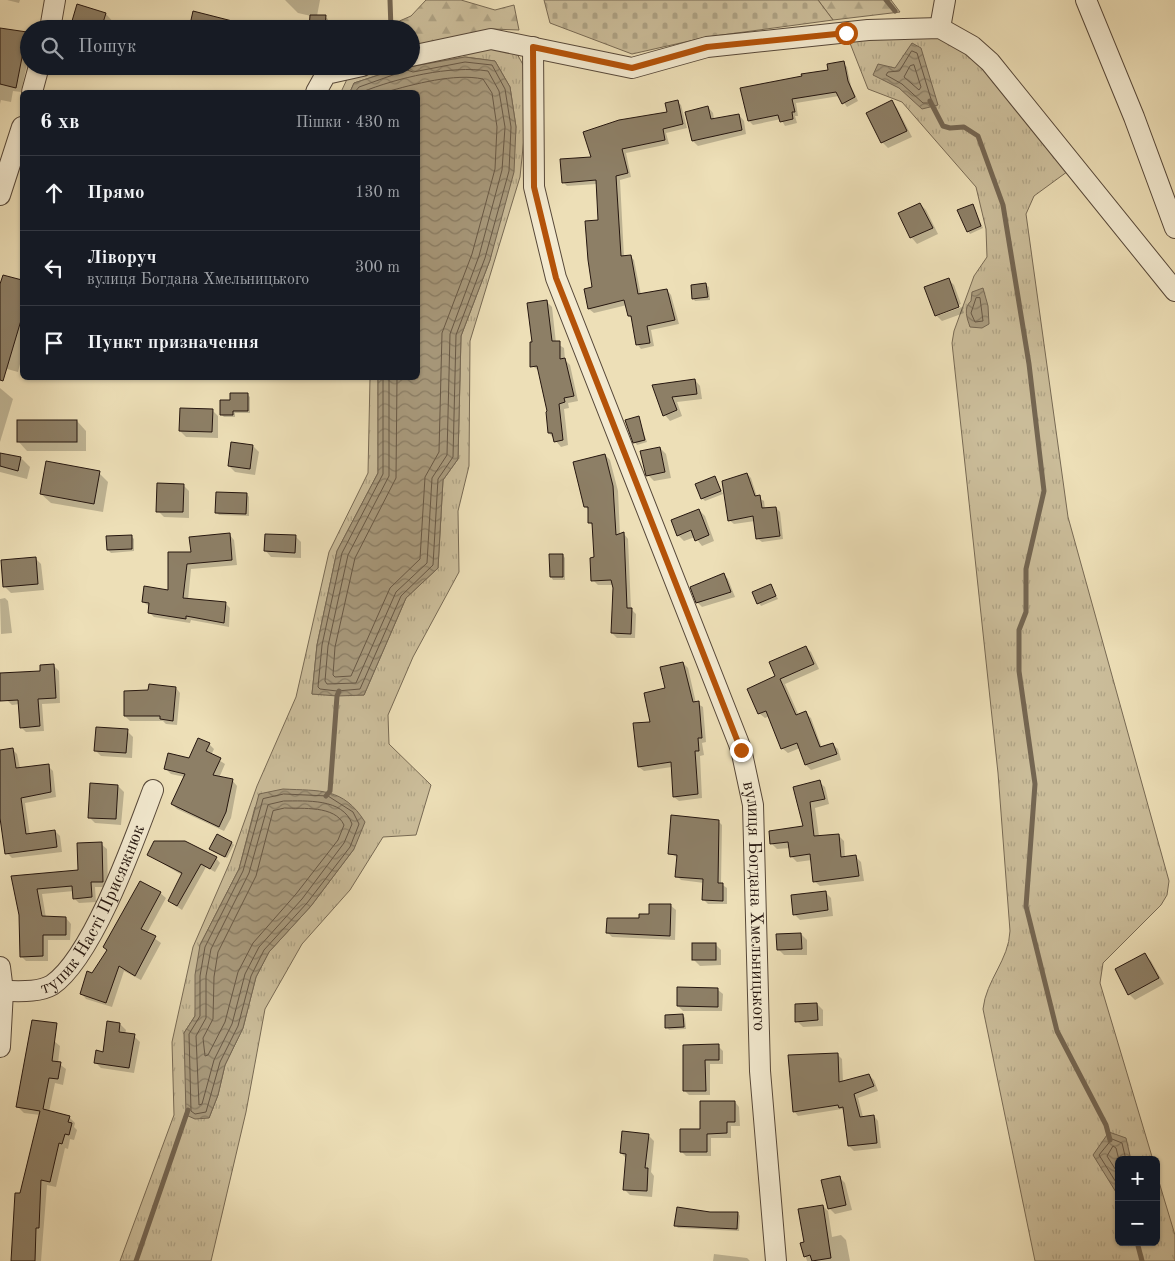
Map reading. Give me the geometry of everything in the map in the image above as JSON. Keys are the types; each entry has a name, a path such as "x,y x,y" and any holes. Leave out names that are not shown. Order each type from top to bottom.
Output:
{"street":[{"path":"52,20 55,0"},
{"path":"940,28 945,0"},
{"path":"1086,0 1134,117 1175,228"},
{"path":"420,54 491,39 632,68 707,47 868,30 940,28 972,46 990,62 1175,291"},
{"name":"вулиця Богдана Хмельницького","path":"533,47 534,187 556,278 741,750 753,805 760,1071 776,1261"},
{"path":"33,90 37,75"},
{"path":"317,90 325,75"},
{"path":"0,195 20,147"},
{"name":"тупик Насті Присяжнюк","path":"3,991 33,991 51,985 68,969 90,936 123,869 153,790"},
{"path":"0,967 3,991 0,1048"}],"green space":[{"path":"426,0 461,0 495,10 514,5 519,30 492,29 420,44 420,20 402,20 411,16"},
{"path":"544,0 818,0 833,20 707,37 632,54 550,23"},
{"path":"818,0 891,0 900,12 833,20"},
{"path":"846,33 952,36 1075,166 1034,196 1026,214 1068,517 1169,881 1167,895 1161,905 1103,963 1100,983 1152,1156 1115,1156 1115,1246 1160,1246 1160,1185 1175,1235 1175,1261 1035,1261 983,1009 988,989 1006,951 1010,931 998,773 952,343 954,331 974,276 987,257 986,229 976,187 902,102 868,89"},
{"path":"490,48 516,52 526,70 525,128 520,177 470,341 469,466 458,511 459,572 413,657 388,715 389,744 431,785 416,835 383,837 350,890 302,944 265,1009 246,1112 211,1261 120,1261 174,1115 172,1042 193,947 230,862 257,786 296,697 329,552 368,473 370,380 378,380 378,473 337,551 317,645 312,694 364,695 406,598 438,568 443,480 458,459 461,336 490,260 516,127 510,87 495,61 465,57 420,65 420,60","holes":["255,807 354,849 311,906 269,952 256,977 243,1028 225,1065 218,1095 209,1118 184,1033 195,1016 200,945 239,869"]},
{"path":"379,75 354,83 351,90 342,90 348,77"}],"water":[{"path":"912,43 921,48 938,105 922,109 899,88 873,75 878,64 895,68"},
{"path":"465,57 495,61 510,87 516,127 514,172 490,260 461,336 458,459 443,480 438,568 406,598 364,695 337,696 312,694 317,645 337,551 378,473 378,380 420,380 420,90 351,90 354,83 379,75 420,75 420,65"},
{"path":"983,288 988,306 989,324 982,328 970,327 966,313 971,301 972,292"},
{"path":"283,789 330,793 348,802 365,822 354,849 311,906 269,952 256,977 243,1028 225,1065 218,1095 209,1118 195,1119 186,1115 184,1033 195,1016 195,975 200,945 239,869 259,794"},
{"path":"1109,1132 1126,1138 1130,1156 1115,1156 1115,1191 1093,1155"}],"building":[{"path":"77,4 106,13 104,20 72,20"},
{"path":"193,11 228,20 191,20"},
{"path":"310,15 326,15 326,20 310,20"},
{"path":"0,28 20,31 20,68 16,88 0,84"},
{"path":"844,61 848,81 855,97 842,104 836,92 792,99 795,112 792,112 793,119 780,122 778,115 748,121 740,88 828,70 827,64"},
{"path":"678,100 683,124 663,129 665,140 622,149 628,173 616,176 621,256 631,255 638,294 667,289 675,320 647,326 650,343 636,345 631,316 628,316 624,300 588,309 584,289 592,287 585,221 598,220 596,180 562,183 560,159 591,157 583,132 619,120 667,112 665,103"},
{"path":"892,100 907,131 881,143 866,113"},
{"path":"708,106 711,119 739,114 742,130 692,141 685,112"},
{"path":"920,203 933,228 910,238 898,213"},
{"path":"973,204 981,226 967,232 957,210"},
{"path":"3,275 20,279 20,324 3,381 0,380 0,284"},
{"path":"949,278 959,307 935,316 924,287"},
{"path":"706,283 708,297 692,299 691,285"},
{"path":"547,300 552,341 560,341 560,359 565,358 574,396 564,398 565,402 559,404 563,440 554,442 552,433 548,433 547,411 537,366 530,367 530,342 532,342 527,303"},
{"path":"695,379 697,394 672,397 677,410 663,416 652,385"},
{"path":"230,393 248,393 248,411 233,411 233,415 220,415 220,400 230,400"},
{"path":"180,408 213,409 212,432 179,431"},
{"path":"639,416 645,440 633,443 625,420"},
{"path":"17,420 77,420 77,442 17,442"},
{"path":"231,442 253,445 250,469 228,466"},
{"path":"660,447 665,472 646,476 640,451"},
{"path":"0,453 21,457 18,471 0,466"},
{"path":"605,454 613,486 616,535 624,532 627,608 632,608 631,634 611,633 613,588 611,580 591,581 590,558 594,557 592,523 588,523 588,507 584,507 573,462"},
{"path":"46,461 100,471 94,504 40,494"},
{"path":"747,473 755,496 760,495 762,508 776,507 780,536 756,539 753,516 728,521 722,481"},
{"path":"715,476 721,491 701,499 695,484"},
{"path":"157,483 184,484 183,512 156,512"},
{"path":"216,492 247,493 246,514 215,513"},
{"path":"699,509 709,535 695,541 691,530 677,536 671,520"},
{"path":"230,533 232,560 187,564 183,598 226,602 224,623 186,616 186,619 148,613 149,603 142,602 144,586 168,590 168,552 191,552 189,537"},
{"path":"265,534 296,535 295,553 264,551"},
{"path":"132,535 132,549 107,550 106,536"},
{"path":"549,554 563,554 563,577 550,577"},
{"path":"36,557 38,584 3,587 1,560"},
{"path":"724,573 731,592 696,603 690,587"},
{"path":"771,584 776,596 757,604 752,592"},
{"path":"806,646 814,664 780,679 796,715 806,711 820,747 833,743 837,754 805,765 797,743 781,749 766,711 758,714 747,689 775,676 769,662"},
{"path":"683,662 693,702 699,701 702,738 698,738 699,751 695,751 698,794 673,797 671,762 638,767 633,723 650,722 644,693 665,688 660,667"},
{"path":"54,664 56,698 38,699 40,726 20,728 18,700 0,701 0,673 40,671 40,665"},
{"path":"149,684 176,687 173,721 160,719 160,716 124,716 124,691 148,690"},
{"path":"96,727 128,729 126,753 94,751"},
{"path":"198,738 210,743 206,751 221,758 213,775 233,779 226,812 219,827 171,804 185,774 164,769 168,753 189,758"},
{"path":"13,748 16,768 49,764 51,792 21,798 26,834 55,830 57,847 5,854 0,818 0,750"},
{"path":"820,780 825,799 810,802 814,836 839,834 841,857 856,855 859,876 813,882 810,854 790,857 788,842 770,844 769,831 803,826 793,787"},
{"path":"90,783 118,785 116,819 88,818"},
{"path":"671,815 719,820 718,883 723,883 723,901 702,900 703,879 675,877 677,855 668,854"},
{"path":"217,834 232,842 225,857 209,849"},
{"path":"154,841 185,841 217,857 210,869 201,864 177,906 168,901 182,873 147,855"},
{"path":"102,842 103,882 91,882 92,897 73,899 72,886 37,889 42,916 66,917 66,935 43,935 43,956 20,957 19,915 11,876 78,870 77,843"},
{"path":"140,881 161,892 141,929 156,936 135,976 119,966 106,1003 80,994 87,971 92,973 107,950 103,947"},
{"path":"826,891 828,910 793,915 791,895"},
{"path":"649,904 671,904 670,936 606,933 607,918 639,918 639,914 649,914"},
{"path":"801,933 802,949 777,950 776,934"},
{"path":"692,943 716,943 716,960 692,960"},
{"path":"1145,953 1159,978 1128,995 1115,969"},
{"path":"677,987 718,988 718,1007 677,1006"},
{"path":"817,1003 818,1020 795,1022 795,1004"},
{"path":"683,1014 684,1027 665,1028 665,1015"},
{"path":"32,1020 57,1023 52,1061 61,1062 58,1079 49,1078 43,1109 70,1116 68,1122 72,1123 69,1135 65,1134 62,1144 59,1143 50,1182 41,1180 39,1228 36,1228 35,1261 11,1261 15,1193 20,1193 40,1111 16,1107"},
{"path":"107,1021 120,1023 119,1032 135,1034 129,1068 94,1063 96,1050 103,1052"},
{"path":"719,1044 719,1060 705,1060 706,1091 683,1091 683,1045"},
{"path":"838,1053 839,1082 869,1074 874,1086 854,1094 860,1117 874,1115 877,1143 848,1146 843,1107 839,1108 838,1105 793,1112 788,1055"},
{"path":"700,1101 735,1101 735,1122 727,1122 727,1133 707,1134 707,1152 680,1152 680,1129 700,1129"},
{"path":"622,1131 649,1134 645,1168 648,1168 647,1191 623,1190 626,1154 620,1153"},
{"path":"840,1176 846,1205 828,1209 821,1180"},
{"path":"823,1205 831,1258 812,1261 810,1255 804,1257 800,1243 804,1242 798,1209"},
{"path":"677,1207 710,1212 738,1212 737,1229 674,1226"}],"waterway":[{"path":"390,0 391,20"},
{"path":"886,0 895,11"},
{"path":"930,101 943,126 950,128 964,127 978,136 1003,205 1029,364 1044,491 1026,569 1026,612 1019,630 1019,671 1035,784 1026,906 1057,1031 1106,1125 1110,1140"},
{"path":"326,796 330,791 337,696 339,691"},
{"path":"136,1261 188,1110"},
{"path":"1138,1246 1142,1261"}],"route":[{"path":"741,750 556,278 534,187 533,47 632,68 707,47 846,33"}]}
